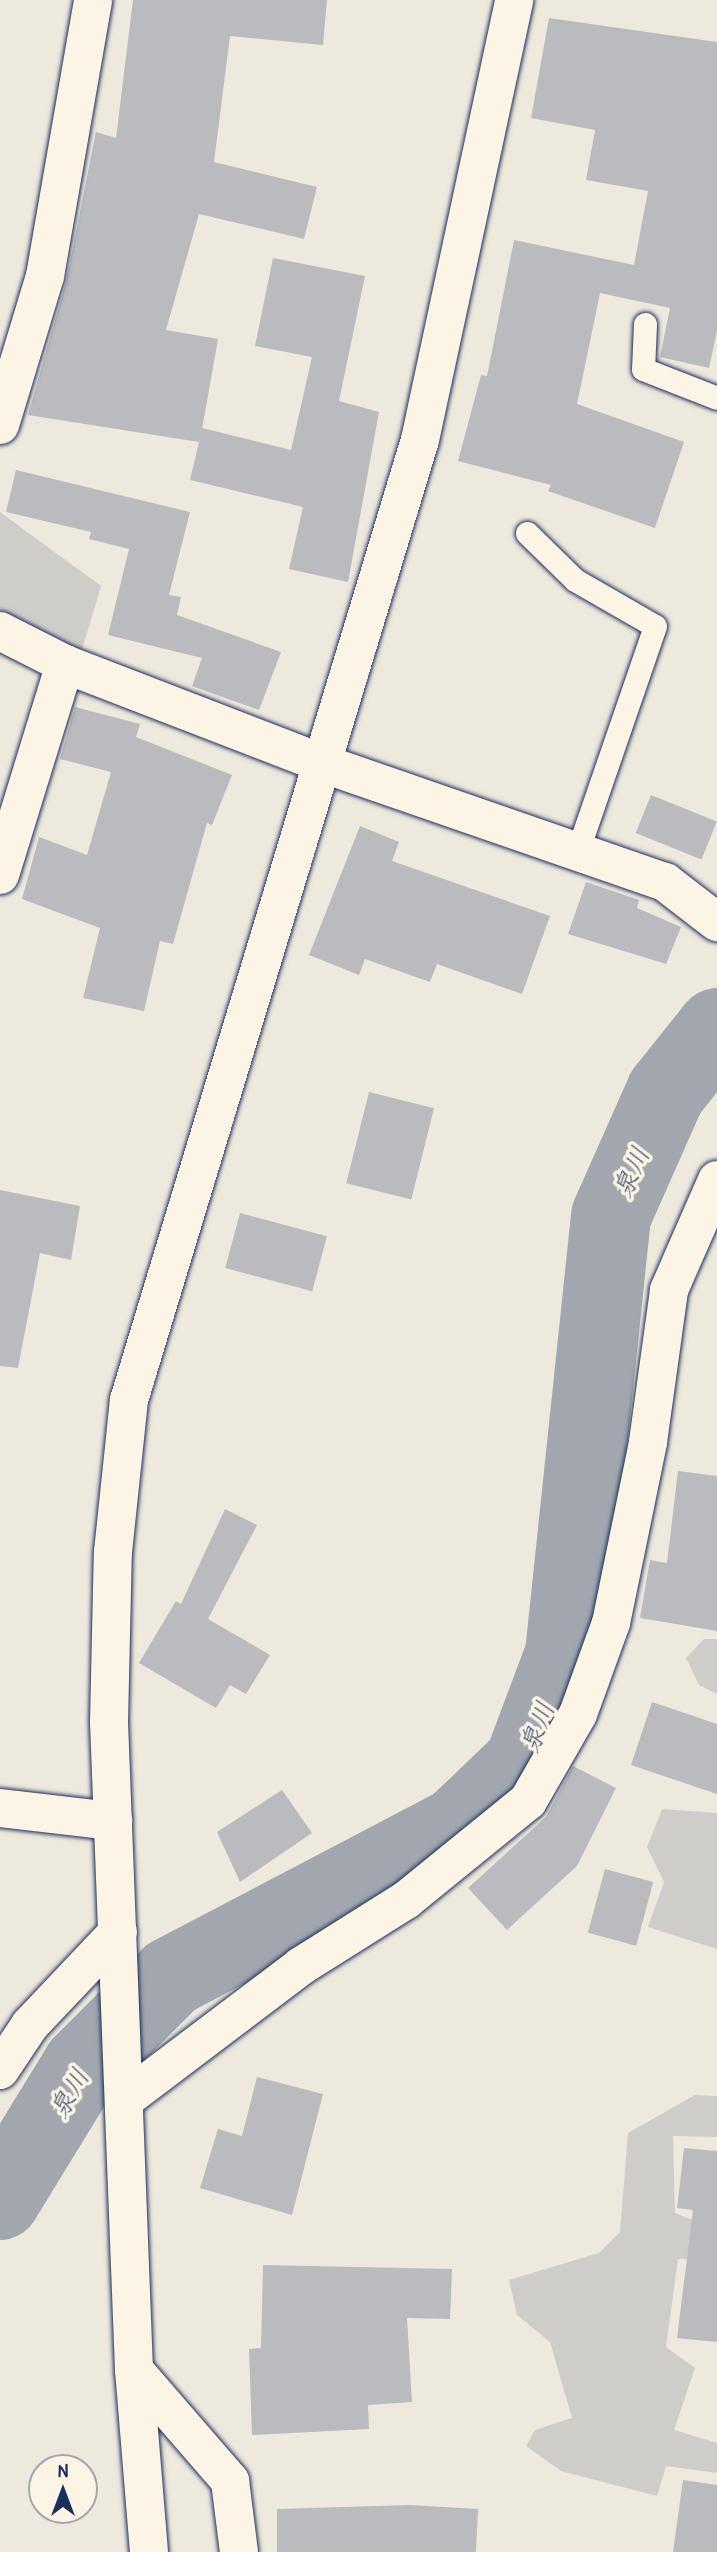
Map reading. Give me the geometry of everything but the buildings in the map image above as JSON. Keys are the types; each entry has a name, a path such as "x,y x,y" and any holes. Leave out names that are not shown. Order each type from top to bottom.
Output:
{"street":[{"path":"0,425 45,276 93,0"},
{"path":"149,2552 134,2370 113,1821 113,1552 129,1400 324,764 420,440 514,0"},
{"path":"0,631 65,664 324,764 665,882 715,918"},
{"path":"0,875 65,664"},
{"path":"124,2096 279,1982 406,1900 528,1801 578,1714 611,1623 648,1442 668,1290 717,1180"},
{"path":"0,1808 113,1821"},
{"path":"0,2070 30,2025 118,1943"},
{"path":"134,2370 230,2481 239,2552"}],"lane":[{"path":"645,324 643,369 717,398"},
{"path":"527,533 575,580 654,626 577,852"}],"shaded area":[{"path":"0,512 101,586 79,660 0,643"},
{"path":"704,1639 717,1639 717,1694 699,1685 686,1658"},
{"path":"662,1809 717,1813 717,1949 648,1927 664,1882 647,1847"},
{"path":"695,2095 717,2096 717,2137 673,2136 675,2213 717,2229 717,2258 678,2259 666,2347 695,2368 674,2430 717,2443 717,2473 666,2466 657,2496 561,2471 526,2446 535,2430 572,2418 550,2342 517,2315 509,2280 599,2253 620,2232 628,2133"}],"waterway":[{"name":"泉川","path":"0,2200 82,2066 171,1977 457,1827 524,1763 565,1654 611,1216 666,1092 717,1028"}]}
